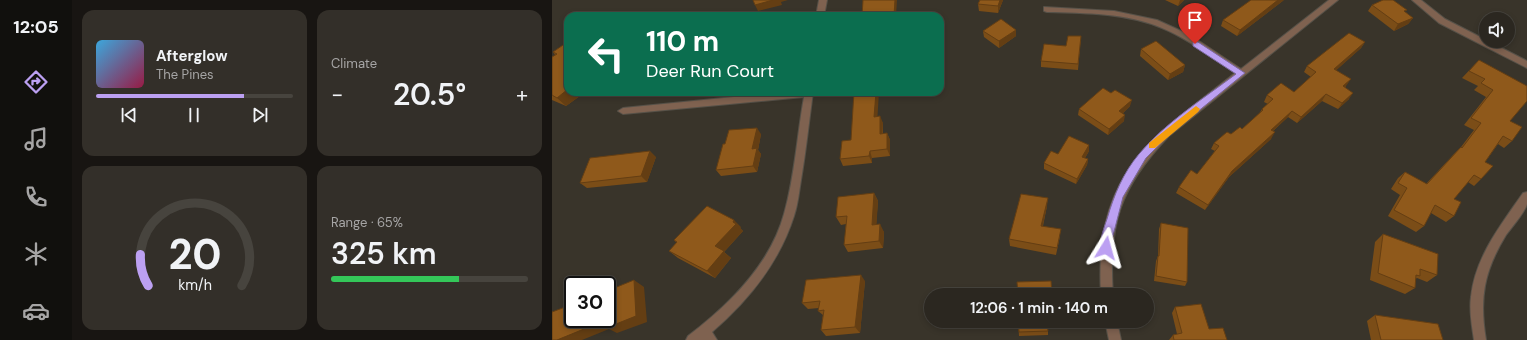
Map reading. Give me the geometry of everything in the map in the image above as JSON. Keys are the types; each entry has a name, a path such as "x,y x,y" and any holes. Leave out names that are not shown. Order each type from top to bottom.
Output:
{"street":[{"path":"821,12 823,0"},
{"path":"1106,288 1105,273 1108,232 1118,196 1131,172 1142,156 1166,133 1334,0"},
{"path":"1416,0 1442,21 1527,65"},
{"path":"1047,9 1109,12 1129,15 1155,22 1173,30 1241,73"},
{"path":"623,111 778,96"},
{"path":"692,340 707,336 748,288 780,238 793,199 809,96"},
{"path":"1480,340 1476,301 1481,271 1492,246 1527,196"},
{"path":"1112,328 1115,340"}],"building":[{"path":"753,0 773,0 755,5"},
{"path":"863,0 895,0 894,12 862,12"},
{"path":"980,0 1000,0 998,6 978,4"},
{"path":"1251,0 1278,0 1240,30 1223,20"},
{"path":"1383,0 1393,0 1407,10 1404,11 1413,18 1398,24 1372,5"},
{"path":"1001,19 1016,30 999,41 983,31"},
{"path":"1349,33 1365,42 1334,69 1351,79 1343,86 1353,93 1342,103 1326,94 1301,117 1292,111 1271,130 1275,132 1232,171 1208,205 1179,187 1191,170 1197,174 1219,146 1214,143 1227,132 1231,134 1240,127 1242,129 1273,99 1267,95 1281,83 1294,92 1316,72 1307,66"},
{"path":"1068,36 1081,36 1078,64 1041,61 1044,44 1066,46"},
{"path":"1156,41 1185,65 1170,74 1141,49"},
{"path":"564,44 564,92 557,98 552,95 552,57 557,54 553,52"},
{"path":"1479,60 1527,86 1527,101 1510,121 1522,127 1512,141 1503,136 1485,162 1493,166 1481,179 1474,175 1454,199 1461,202 1454,216 1435,205 1424,226 1394,210 1407,188 1398,183 1405,172 1427,184 1461,147 1462,148 1481,123 1471,118 1493,90 1481,83 1485,79 1469,71"},
{"path":"1103,88 1111,93 1115,90 1132,100 1119,111 1125,115 1109,129 1079,109"},
{"path":"854,96 876,96 874,117 880,116 880,134 887,133 887,149 870,151 869,156 840,159 842,141 851,140"},
{"path":"757,128 752,149 757,148 753,166 716,170 723,144 725,144 729,130"},
{"path":"1069,136 1089,145 1082,157 1088,159 1077,179 1044,163 1051,151 1058,154"},
{"path":"650,151 641,176 580,183 590,158"},
{"path":"874,193 872,225 880,224 879,241 844,245 847,216 836,217 838,197"},
{"path":"1021,194 1048,198 1041,226 1061,229 1057,248 1009,239"},
{"path":"707,206 734,220 733,222 736,224 715,246 724,251 707,271 669,251 677,242 674,240"},
{"path":"1161,223 1188,228 1187,282 1156,276"},
{"path":"1383,234 1438,254 1437,275 1420,269 1420,276 1416,275 1415,288 1378,273"},
{"path":"861,275 855,327 821,330 824,310 818,311 820,301 802,303 806,280"},
{"path":"634,280 636,316 616,324 616,287"},
{"path":"1051,281 1052,288 1017,288 1017,282"},
{"path":"1201,304 1209,329 1223,328 1227,340 1174,340 1173,335 1182,333 1175,307"},
{"path":"564,307 564,328 586,328 557,340 552,340 552,312"},
{"path":"1375,315 1438,324 1443,340 1381,340"},
{"path":"1019,328 1048,328 1048,331 1019,332"}],"slow traffic":[{"path":"1152,146 1196,109"}],"route":[{"path":"1106,248 1113,210 1118,196 1134,166 1139,162 1142,156 1166,133 1241,73 1195,44"}]}
